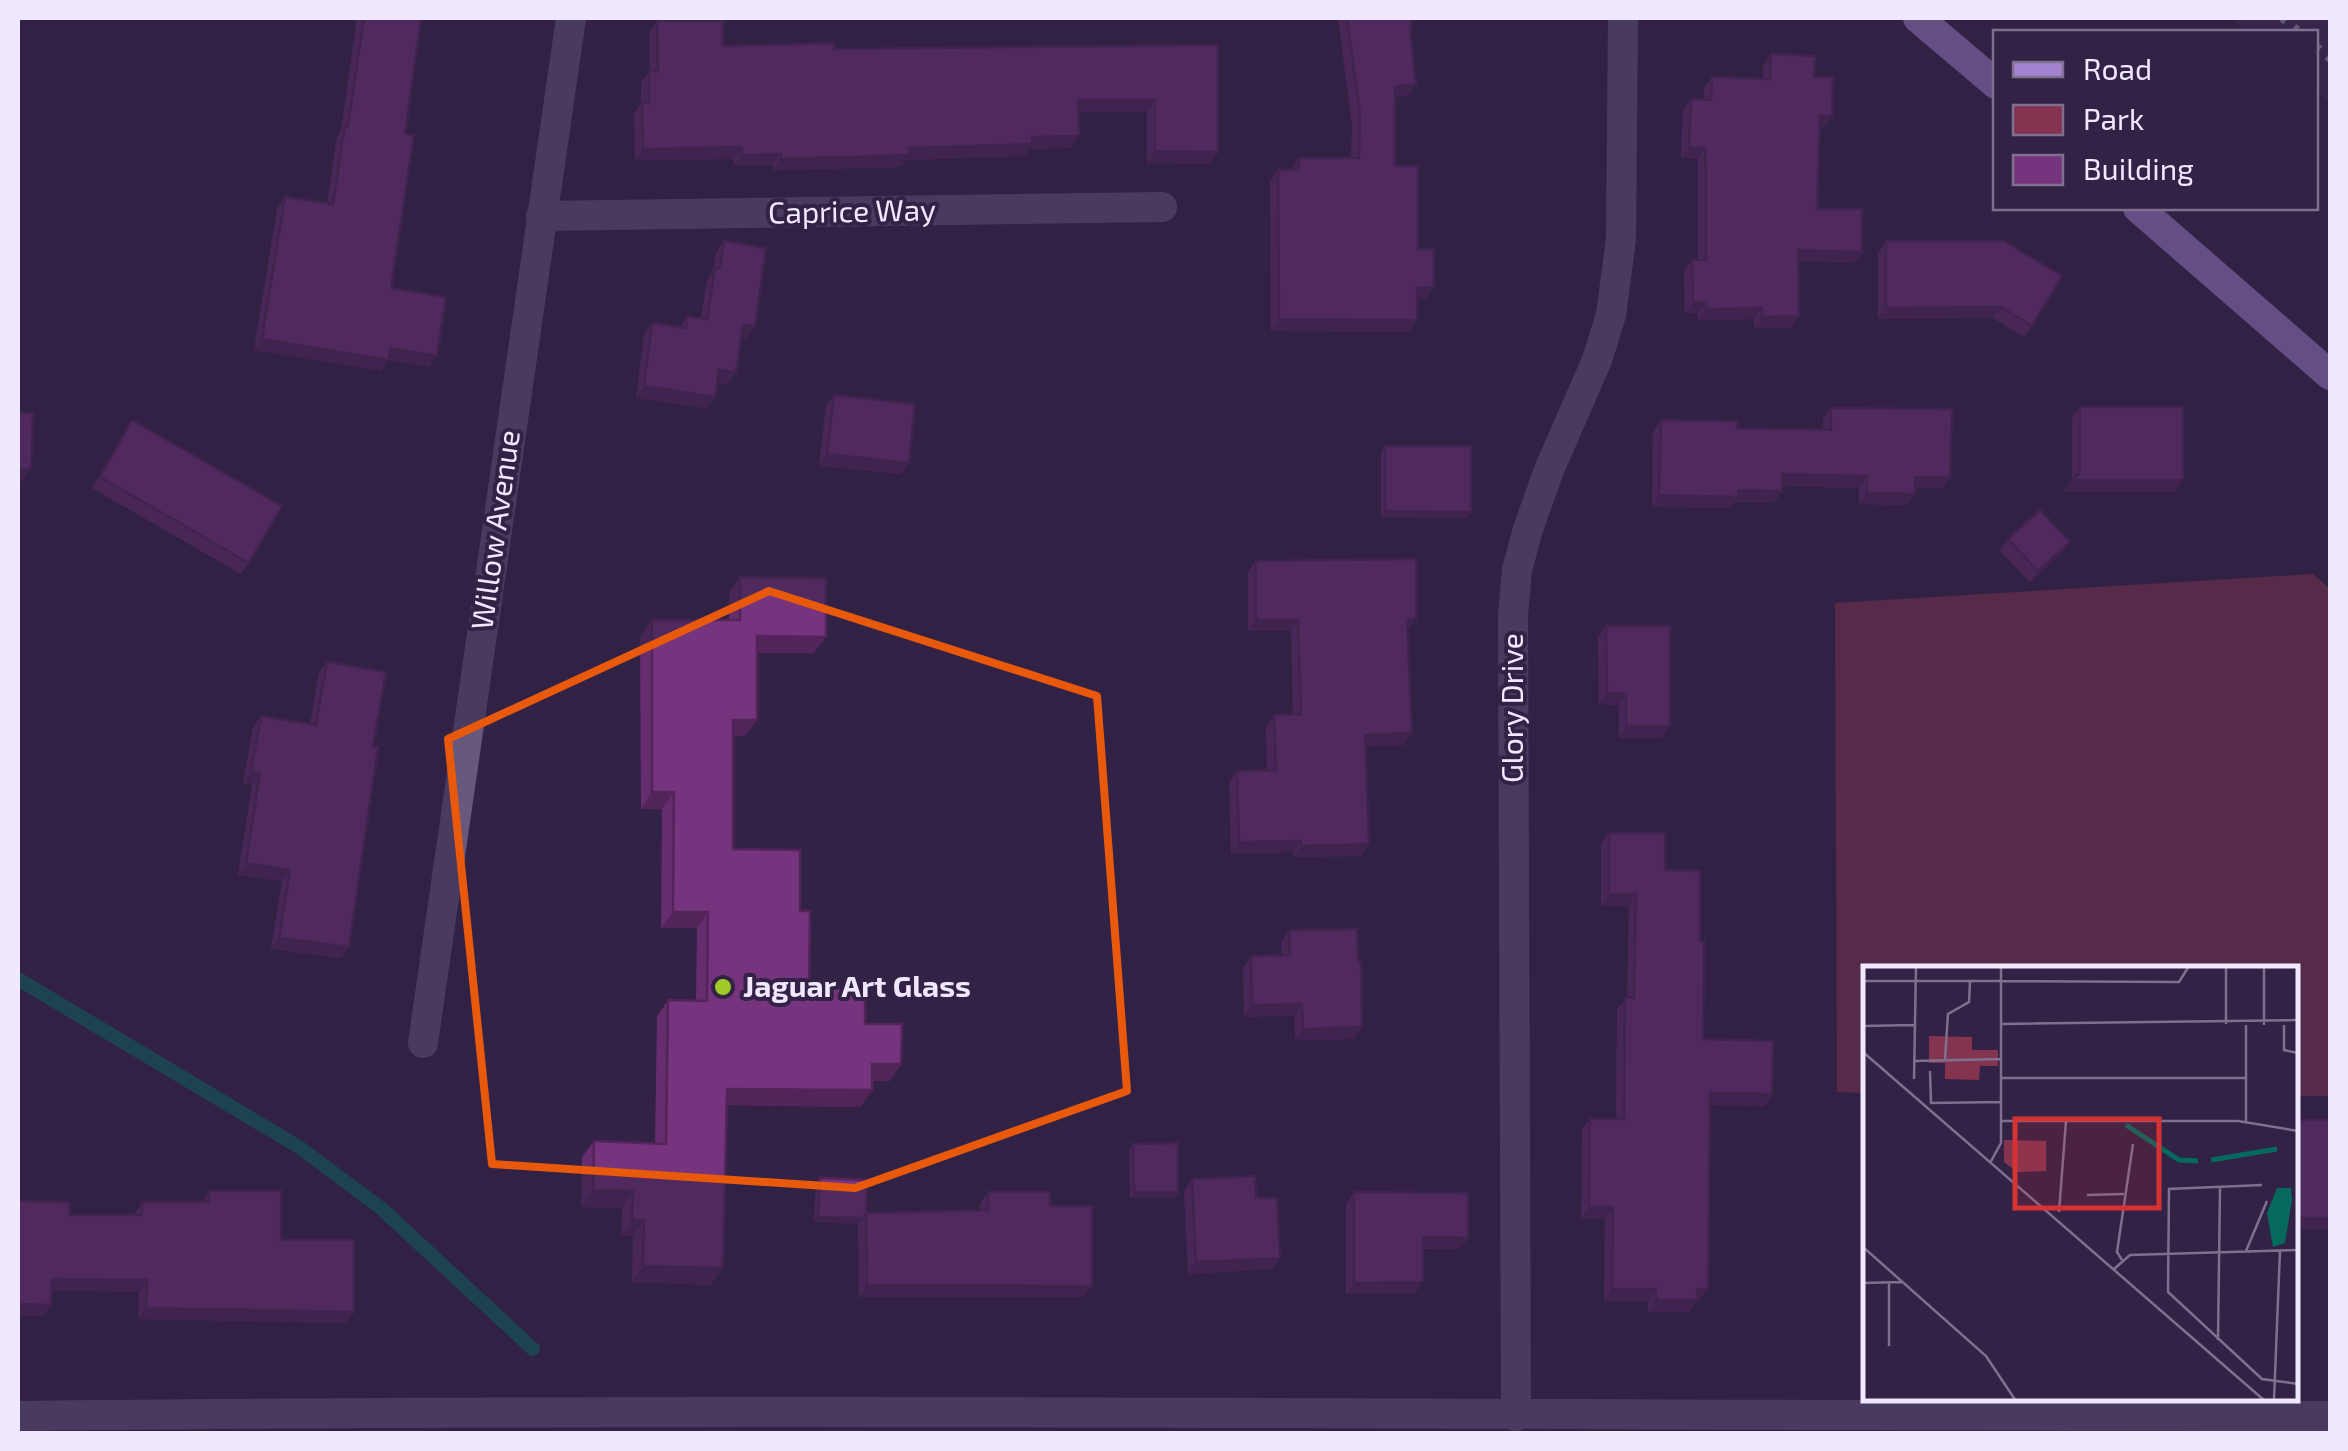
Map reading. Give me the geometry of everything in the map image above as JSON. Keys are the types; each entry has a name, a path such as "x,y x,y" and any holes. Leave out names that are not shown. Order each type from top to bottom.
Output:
{"main road":[{"path":"1918,18 1993,81"},
{"path":"2140,210 2330,375"}],"street":[{"name":"Willow Avenue","path":"423,1043 571,18"},
{"name":"Glory Drive","path":"1516,1416 1513,614 1517,570 1528,529 1549,470 1598,360 1611,315 1621,239 1623,18"},
{"name":"Caprice Way","path":"542,216 1162,207"},
{"path":"18,1416 528,1410 2330,1416"}],"highlighted area":[{"path":"769,591 1097,696 1127,1091 855,1188 492,1164 448,739"}],"shaded area":[{"path":"2231,18 2330,18 2330,102 2318,91 2318,30 2246,30"}],"green space":[{"path":"2313,574 2330,589 2330,1096 2298,1096 2298,966 1863,966 1863,1093 1837,1092 1835,603"}],"building":[{"path":"364,18 421,18 405,134 414,135 391,288 446,297 437,356 391,348 388,360 262,339 285,197 333,204"},
{"path":"1347,18 1412,18 1416,84 1395,87 1395,166 1418,166 1418,249 1434,249 1434,287 1417,288 1417,320 1279,319 1278,170 1299,170 1299,158 1359,158 1360,113"},
{"path":"657,21 723,21 723,46 834,43 834,49 1218,45 1218,152 1155,151 1155,100 1078,100 1079,136 1032,137 1032,144 909,148 909,155 781,159 781,154 742,155 742,147 643,149 642,103 649,103 649,71 658,71"},
{"path":"1771,54 1815,56 1814,77 1833,77 1832,116 1820,116 1817,209 1862,209 1862,252 1798,250 1799,316 1762,317 1762,308 1706,309 1706,302 1693,302 1692,260 1706,260 1706,176 1705,148 1689,147 1691,99 1711,100 1712,77 1770,79"},
{"path":"724,241 766,248 755,326 743,325 736,372 719,370 715,397 644,386 652,323 686,328 687,316 707,319 715,268 720,269"},
{"path":"1886,241 2004,241 2062,276 2032,326 2001,307 1886,308"},
{"path":"834,395 915,404 909,463 827,454"},
{"path":"2080,407 2183,407 2183,480 2072,480 2080,473"},
{"path":"1831,408 1952,409 1950,477 1915,477 1915,494 1867,493 1867,476 1782,474 1782,491 1738,490 1738,497 1659,495 1661,420 1737,421 1737,428 1831,430"},
{"path":"18,413 33,413 31,469 18,469"},
{"path":"132,420 282,506 249,563 100,477"},
{"path":"1385,446 1471,446 1471,512 1385,511"},
{"path":"2040,510 2070,542 2038,571 2008,539"},
{"path":"1416,559 1416,619 1407,619 1412,733 1365,735 1369,844 1301,846 1301,841 1239,842 1237,771 1276,770 1274,715 1301,714 1298,620 1256,620 1256,561"},
{"path":"740,577 826,578 826,637 757,636 757,720 733,720 733,849 800,850 800,911 810,911 809,988 865,989 865,1024 902,1024 901,1064 872,1064 872,1090 727,1089 723,1268 643,1266 644,1220 632,1220 633,1191 593,1190 594,1141 666,1144 668,1000 707,1001 708,912 673,912 674,792 652,792 652,620 740,620"},
{"path":"1606,626 1670,626 1670,726 1626,726 1626,694 1607,693"},
{"path":"327,662 386,672 373,746 378,747 349,947 279,938 290,870 246,863 260,773 251,772 261,716 316,725"},
{"path":"1609,833 1665,833 1665,870 1700,871 1703,1039 1773,1041 1772,1094 1710,1093 1708,1289 1697,1289 1697,1300 1656,1300 1656,1289 1612,1289 1613,1207 1589,1207 1590,1119 1624,1119 1625,997 1634,998 1636,894 1609,894"},
{"path":"1357,929 1362,1027 1303,1029 1302,1004 1252,1005 1251,956 1290,955 1289,930"},
{"path":"2298,1120 2330,1120 2330,1218 2298,1218"},
{"path":"1178,1143 1178,1192 1134,1192 1133,1144"},
{"path":"1255,1176 1256,1198 1277,1198 1280,1258 1196,1262 1192,1179"},
{"path":"820,1178 867,1180 863,1218 818,1217"},
{"path":"209,1191 281,1191 281,1240 354,1240 354,1312 146,1308 147,1280 52,1279 51,1305 18,1304 18,1201 69,1202 69,1215 142,1215 142,1202 209,1202"},
{"path":"988,1192 1050,1192 1050,1206 1092,1206 1092,1286 867,1285 866,1213 988,1210"},
{"path":"1354,1192 1468,1193 1468,1238 1423,1237 1423,1282 1354,1283"}],"waterway":[{"path":"18,979 299,1147 382,1209 533,1349"}],"railway":[{"path":"2282,18 2297,30"},
{"path":"2318,48 2330,59"}],"place":[{"name":"Jaguar Art Glass","path":"723,987"}]}
